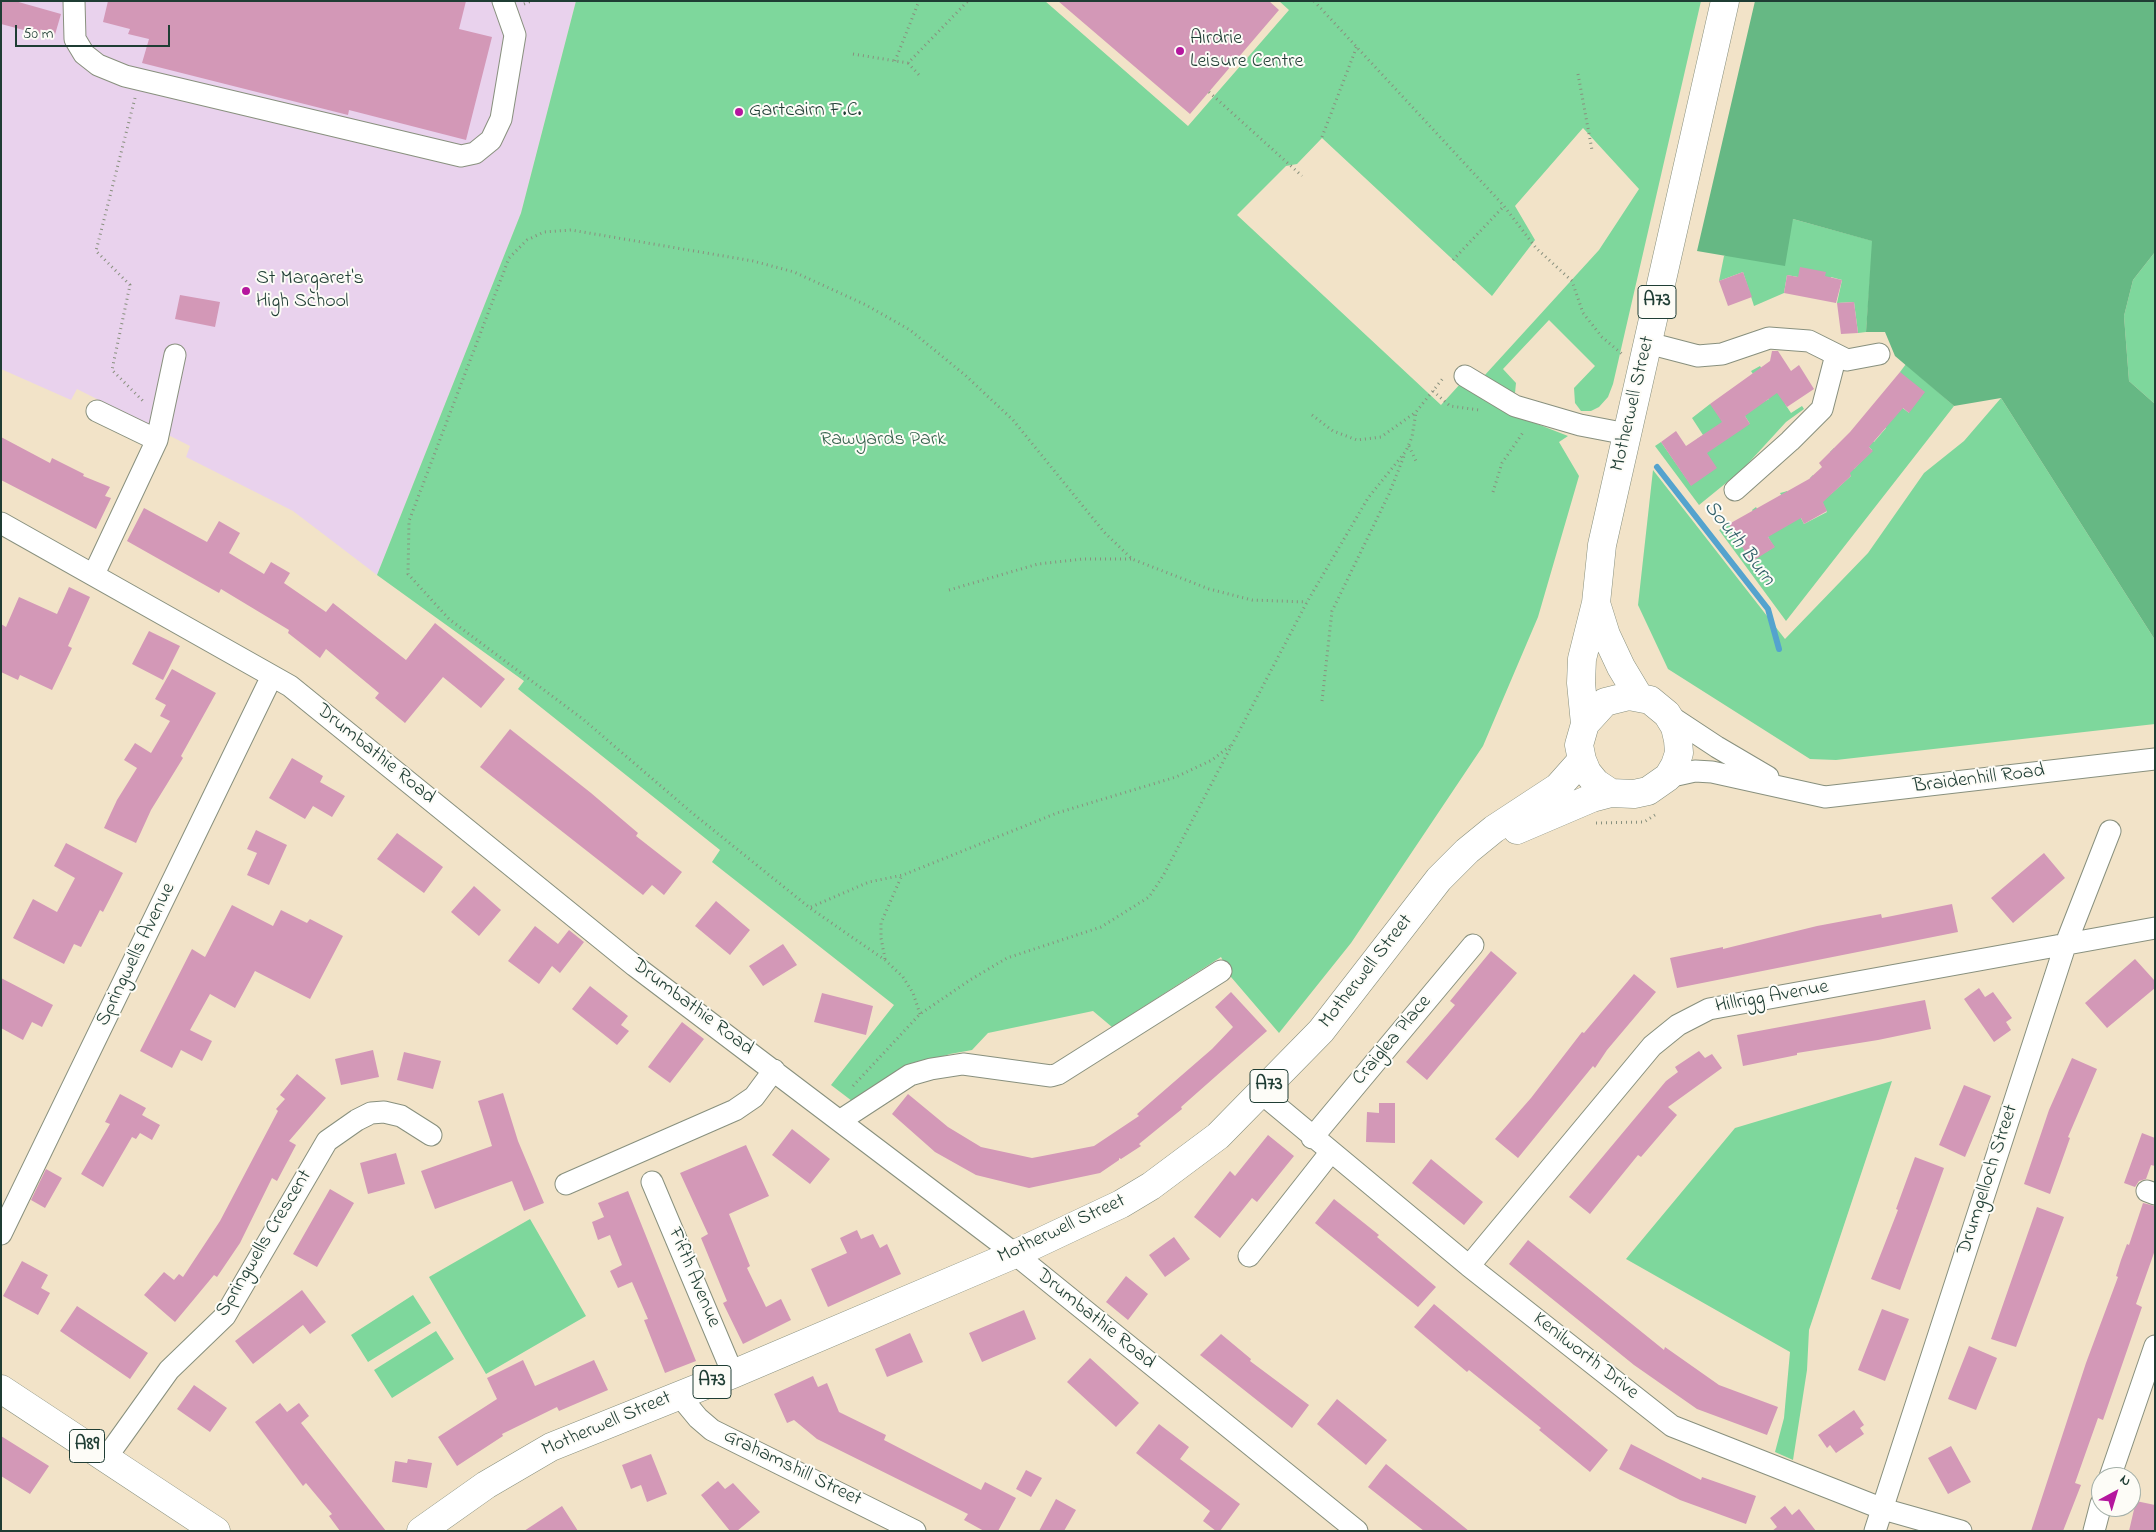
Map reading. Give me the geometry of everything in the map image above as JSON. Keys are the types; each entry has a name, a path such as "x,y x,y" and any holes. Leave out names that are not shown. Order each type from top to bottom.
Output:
{"main road":[{"name":"Motherwell Street","path":"1596,603 1602,545 1725,1"},
{"name":"A73","path":"1596,603 1606,635 1621,667 1639,697"},
{"name":"A73","path":"1596,603 1582,659 1581,683 1585,724 1579,745 1587,772 1596,783 1611,793"},
{"name":"A73","path":"1585,724 1605,702 1628,696 1639,697"},
{"path":"1639,697 1650,700 1667,714 1674,727 1679,753 1668,778"},
{"name":"Motherwell Street","path":"421,1531 486,1485 551,1447 733,1374 1014,1254 1121,1204 1151,1186 1198,1152 1261,1093 1321,1031 1439,879 1467,851 1494,829 1558,788 1582,760"},
{"name":"A73","path":"1467,851 1592,798 1611,793 1634,794 1654,788 1668,778"},
{"name":"A89","path":"1,1389 216,1531"}],"street":[{"path":"74,1 75,39 84,54 98,65 125,76 461,156 475,152 491,140 501,120 515,35 503,1"},
{"path":"1645,353 1698,356 1722,354 1769,338 1809,342 1848,360 1879,354"},
{"path":"1736,490 1822,409 1836,354"},
{"path":"94,574 157,440 175,355"},
{"path":"1457,374 1516,406 1580,425 1627,434"},
{"path":"97,412 157,440"},
{"name":"Drumbathie Road","path":"1,523 290,686 635,966 836,1116 1014,1254 1357,1531"},
{"name":"Springwells Avenue","path":"1,1234 272,676"},
{"name":"Braidenhill Road","path":"1667,714 1724,752 1781,784 1803,793"},
{"name":"Braidenhill Road","path":"1668,778 1694,771 1712,772 1825,797 2155,759"},
{"name":"Drumgelloch Street","path":"1875,1531 2064,946 2110,831"},
{"name":"Hillrigg Avenue","path":"1469,1266 1652,1046 1678,1025 1709,1009 2155,928"},
{"name":"Craiglea Place","path":"1312,1138 1473,945"},
{"path":"836,1116 910,1075 931,1069 963,1064 1050,1076 1058,1074 1221,972"},
{"path":"566,1184 736,1110 754,1096 774,1070"},
{"name":"Kenilworth Drive","path":"1261,1093 1330,1153 1469,1266 1672,1426 1883,1509 1961,1531"},
{"name":"Springwells Crescent","path":"106,1458 169,1370 225,1316 327,1140 371,1113 384,1112 400,1116 432,1136"},
{"path":"1249,1256 1330,1153"},
{"name":"Fifth Avenue","path":"652,1182 733,1374"},
{"path":"2113,1467 2155,1346"},
{"name":"Grahamshill Street","path":"679,1395 698,1418 712,1430 915,1531"},
{"path":"2094,1531 2098,1517"}],"path":[{"path":"895,61 919,1"},
{"path":"908,63 968,1"},
{"path":"1314,1 1504,206 1536,248 1572,281 1583,313 1602,337 1620,353 1645,353"},
{"path":"1322,137 1357,46"},
{"path":"854,54 908,63 919,75"},
{"path":"1578,74 1592,150"},
{"path":"1209,92 1302,176"},
{"path":"131,116 96,251 130,285 112,370 161,420"},
{"path":"1453,260 1504,206"},
{"path":"920,1014 913,993 903,977 885,960 810,908 691,812 584,720 449,619 408,574 409,521 509,258 526,240 544,232 571,230 769,265 794,272 866,305 910,330 966,375 1013,420 1104,532 1132,559"},
{"path":"1312,415 1333,431 1358,440 1382,437 1416,412 1457,374"},
{"path":"1322,701 1332,611 1389,494 1408,446 1416,412"},
{"path":"1493,492 1502,463 1517,439 1539,413"},
{"path":"1408,446 1416,461"},
{"path":"836,1116 920,1014 1007,958 1101,927 1149,897 1164,876 1307,602 1368,498 1406,451"},
{"path":"949,590 1038,564 1083,558 1132,559 1209,589 1243,598 1307,602"},
{"path":"810,908 869,882 903,875 1057,813 1176,777 1212,760 1232,744"},
{"path":"885,960 881,938 881,922 903,875"}],"shaded area":[{"name":"St Margaret's High School","path":"1,1 576,1 521,213 377,575 293,511 186,457 190,446 77,389 71,400 1,369"}],"green space":[{"name":"Rawyards Park","path":"576,1 1045,1 1188,126 1289,10 1279,1 1701,1 1613,384 1608,397 1599,407 1591,411 1581,411 1575,403 1574,388 1595,366 1549,320 1503,369 1516,383 1515,393 1507,391 1484,376 1599,250 1639,189 1583,128 1515,206 1535,240 1492,296 1322,138 1297,164 1286,166 1237,215 1441,405 1461,383 1499,409 1568,436 1559,442 1579,476 1538,617 1483,746 1351,943 1279,1033 1231,977 1221,957 1112,1027 1093,1011 988,1033 972,1050 950,1054 902,1070 852,1101 831,1085 894,1005 712,862 720,850 518,689 524,681 377,575 521,213"},
{"path":"1755,1 2155,1 2155,252 2133,280 2124,316 2129,381 2155,404 2155,640 2001,398 1954,406 1895,356 1885,332 1866,332 1872,241 1793,219 1785,266 1697,251"},
{"path":"1793,219 1873,241 1866,332 1858,333 1854,302 1837,303 1842,280 1831,277 1826,295 1798,277 1787,275 1784,293 1754,306 1743,272 1719,281 1724,256"},
{"path":"2155,252 2155,404 2129,381 2124,316 2133,280"},
{"path":"1906,364 1954,406 1786,621 1719,530 1729,524 1751,561 1774,547 1752,510 1756,507 1771,535 1789,508 1780,493 1787,491 1804,524 1827,512 1810,478 1813,475 1831,494 1851,476 1830,452 1834,448 1854,469 1872,450 1852,430 1874,442 1886,428 1878,421 1895,402 1909,413 1900,372"},
{"path":"1760,366 1773,386 1796,396 1785,404 1791,413 1802,406 1804,409 1786,422 1742,470 1699,505 1655,446 1661,442 1691,485 1697,439 1703,435 1692,418 1710,404 1750,424 1743,413 1769,399 1751,371"},
{"path":"2001,398 2155,640 2155,724 1836,760 1810,759 1668,669 1638,605 1653,470 1785,639 1868,553 1924,473 1964,441"},
{"path":"1892,1081 1809,1330 1807,1370 1793,1460 1775,1452 1784,1418 1790,1352 1626,1259 1735,1128"},
{"path":"530,1219 586,1316 486,1374 429,1277"},
{"path":"413,1295 431,1323 368,1362 351,1335"},
{"path":"436,1331 454,1359 392,1398 374,1370"}],"building":[{"path":"1,1 15,1 61,14 54,38 1,24"},
{"path":"108,1 466,1 459,29 492,37 466,140 349,110 348,115 142,63 149,39 128,34 130,29 103,22"},
{"name":"Airdrie Leisure Centre","path":"1058,1 1269,1 1279,10 1190,114"},
{"path":"1800,267 1826,272 1825,276 1842,280 1836,303 1784,293 1787,275 1798,277"},
{"path":"1743,272 1752,297 1728,306 1719,281"},
{"path":"180,295 220,302 215,327 175,319"},
{"path":"1854,302 1858,333 1841,334 1837,303"},
{"path":"1772,351 1778,351 1791,371 1799,365 1814,389 1787,407 1777,393 1745,416 1750,424 1707,453 1717,468 1691,486 1661,442 1676,431 1686,446 1722,422 1710,404 1770,361"},
{"path":"1900,372 1925,392 1909,413 1903,408 1869,447 1873,451 1850,473 1851,476 1823,502 1827,511 1804,524 1801,518 1768,537 1775,547 1751,562 1729,524 1809,479 1822,467 1819,463 1850,432"},
{"path":"1,437 50,463 52,458 84,474 83,476 110,487 105,496 111,498 96,529 1,480"},
{"path":"144,508 207,542 219,521 240,533 229,553 264,574 271,562 290,573 284,583 326,612 333,603 406,660 435,623 505,679 481,708 443,677 405,723 375,698 379,693 326,649 320,658 288,633 289,630 221,589 219,593 127,541"},
{"path":"69,587 90,597 68,646 72,648 52,690 20,675 18,680 1,672 1,624 6,627 19,597 57,614"},
{"path":"149,631 180,646 163,680 132,664"},
{"path":"172,669 216,693 181,756 183,758 151,810 136,843 104,828 117,800 137,768 124,760 135,743 151,753 170,721 160,716 166,705 155,699"},
{"path":"510,729 591,793 638,833 636,836 682,872 664,895 652,885 643,895 480,767"},
{"path":"292,758 323,776 320,782 345,796 332,817 313,806 305,819 269,798"},
{"path":"256,830 287,845 269,885 247,875 257,853 247,849"},
{"path":"397,833 443,867 424,893 377,859"},
{"path":"66,843 123,873 103,912 100,910 81,947 74,944 64,964 13,938 33,899 57,912 75,878 54,866"},
{"path":"2044,853 2065,878 2013,923 1991,898"},
{"path":"474,886 501,910 479,936 451,912"},
{"path":"716,901 750,930 730,955 695,926"},
{"path":"1952,904 1958,932 1677,988 1670,958 1723,947 1723,949 1817,926 1881,914 1882,918"},
{"path":"232,905 273,926 281,910 307,923 310,919 343,936 310,999 255,971 235,1008 210,994 190,1030 212,1041 202,1061 181,1050 172,1068 140,1051 192,949 205,957"},
{"path":"535,926 558,944 569,930 584,942 560,973 552,966 539,984 508,961"},
{"path":"783,944 797,965 763,986 749,966"},
{"path":"1491,951 1517,973 1427,1080 1406,1062 1455,1005 1450,1001"},
{"path":"2135,959 2155,981 2155,988 2107,1028 2085,1003"},
{"path":"1634,974 1656,992 1607,1050 1595,1068 1593,1066 1518,1158 1495,1139 1531,1098 1582,1032 1584,1033"},
{"path":"1,978 53,1005 42,1027 32,1022 23,1040 1,1028"},
{"path":"590,986 628,1016 621,1025 629,1031 617,1045 572,1009"},
{"path":"1979,988 1985,997 1993,992 2012,1018 2006,1022 2011,1030 1994,1042 1964,999"},
{"path":"1231,992 1267,1031 1181,1107 1182,1109 1139,1144 1141,1146 1121,1159 1119,1158 1119,1160 1100,1173 1029,1188 976,1175 935,1152 892,1114 908,1094 948,1127 981,1147 1032,1158 1094,1146 1139,1116 1137,1114 1212,1049 1233,1027 1215,1007"},
{"path":"822,993 873,1006 866,1035 814,1022"},
{"path":"1925,1000 1931,1029 1797,1053 1797,1055 1743,1066 1737,1035"},
{"path":"682,1022 704,1039 670,1083 648,1067"},
{"path":"373,1050 379,1077 341,1085 335,1059"},
{"path":"1699,1051 1705,1058 1712,1054 1722,1068 1668,1107 1677,1115 1641,1157 1638,1155 1590,1214 1569,1197 1666,1081 1678,1072 1675,1067"},
{"path":"404,1052 441,1061 433,1089 397,1080"},
{"path":"2072,1058 2097,1069 2068,1137 2070,1138 2050,1194 2024,1184 2049,1110"},
{"path":"297,1074 326,1098 289,1141 296,1145 277,1181 272,1178 240,1243 217,1277 214,1275 175,1322 144,1295 164,1272 174,1280 179,1274 183,1277 220,1221 278,1111 276,1109 285,1099 280,1095"},
{"path":"1964,1085 1991,1096 1965,1157 1939,1145"},
{"path":"503,1093 518,1141 544,1203 524,1211 512,1181 435,1209 421,1171 492,1146 478,1101"},
{"path":"120,1094 146,1108 142,1115 160,1125 152,1140 140,1133 136,1139 132,1137 103,1187 81,1174 110,1124 105,1122"},
{"path":"1379,1103 1395,1103 1395,1143 1366,1142 1367,1112 1379,1113"},
{"path":"792,1129 830,1159 810,1184 772,1155"},
{"path":"2142,1133 2155,1138 2155,1166 2151,1165 2146,1179 2139,1181 2135,1187 2124,1183"},
{"path":"1268,1135 1294,1156 1257,1202 1252,1198 1220,1238 1194,1217 1230,1171 1235,1176"},
{"path":"746,1145 769,1196 729,1214 750,1266 747,1268 766,1307 781,1299 791,1320 743,1344 723,1303 727,1301 701,1238 708,1234 680,1173"},
{"path":"396,1153 405,1184 368,1194 360,1163"},
{"path":"1915,1157 1944,1168 1900,1290 1871,1279 1898,1210 1896,1209"},
{"path":"1431,1159 1483,1202 1464,1225 1412,1183"},
{"path":"46,1169 62,1178 45,1208 31,1200"},
{"path":"330,1189 354,1203 317,1267 293,1254"},
{"path":"628,1191 696,1361 665,1373 644,1320 648,1319 632,1282 618,1288 610,1271 622,1265 610,1235 598,1240 592,1222 604,1217 598,1203"},
{"path":"1334,1199 1379,1235 1377,1237 1436,1287 1418,1307 1315,1223"},
{"path":"2143,1203 2155,1206 2155,1250 2136,1304 2142,1307 2103,1420 2098,1418 2075,1483 2081,1485 2063,1531 2031,1531 2086,1363 2118,1277 2116,1276 2121,1260 2127,1244 2129,1245"},
{"path":"2037,1207 2064,1217 2016,1347 1991,1339"},
{"path":"857,1230 861,1239 873,1234 880,1248 887,1244 901,1274 828,1307 811,1269 847,1253 840,1238"},
{"path":"1174,1237 1190,1259 1165,1277 1149,1255"},
{"path":"1528,1240 1664,1350 1665,1347 1719,1385 1778,1407 1767,1435 1697,1409 1634,1365 1509,1264"},
{"path":"22,1261 48,1275 41,1288 50,1293 38,1315 3,1296"},
{"path":"1126,1276 1148,1294 1128,1320 1106,1302"},
{"path":"302,1290 326,1322 310,1334 303,1325 253,1364 235,1341"},
{"path":"1434,1304 1608,1450 1590,1472 1539,1430 1541,1428 1469,1370 1467,1372 1414,1327"},
{"path":"77,1306 148,1353 130,1379 60,1331"},
{"path":"1882,1309 1909,1319 1885,1381 1858,1370"},
{"path":"1024,1310 1036,1339 982,1362 969,1333"},
{"path":"910,1333 923,1362 887,1377 875,1349"},
{"path":"1221,1334 1251,1359 1250,1361 1309,1405 1292,1428 1200,1355"},
{"path":"1969,1346 1997,1358 1976,1410 1948,1399"},
{"path":"1090,1358 1139,1403 1116,1427 1067,1382"},
{"path":"523,1360 535,1386 594,1360 608,1390 559,1411 557,1407 502,1434 503,1436 457,1466 438,1437 497,1399 487,1378"},
{"path":"813,1376 818,1387 827,1383 839,1412 886,1435 884,1440 981,1490 985,1482 1016,1498 998,1531 984,1531 964,1520 968,1514 817,1439 794,1420 787,1423 774,1394"},
{"path":"194,1385 227,1408 210,1432 177,1409"},
{"path":"1337,1399 1387,1440 1366,1465 1317,1424"},
{"path":"280,1403 287,1412 299,1403 309,1416 301,1423 386,1531 340,1531 329,1516 332,1514 306,1483 303,1486 255,1422"},
{"path":"1854,1410 1864,1425 1860,1428 1864,1434 1836,1453 1830,1445 1827,1448 1818,1435"},
{"path":"1159,1424 1189,1447 1180,1459 1240,1504 1220,1531 1216,1531 1203,1521 1210,1511 1136,1453"},
{"path":"1,1436 49,1466 30,1494 1,1476"},
{"path":"1631,1444 1701,1480 1702,1477 1756,1496 1746,1524 1680,1500 1619,1469"},
{"path":"1951,1446 1971,1482 1948,1494 1928,1458"},
{"path":"651,1454 667,1494 647,1502 641,1485 631,1489 622,1465"},
{"path":"408,1459 432,1463 427,1488 392,1482 395,1461 407,1463"},
{"path":"1386,1464 1469,1531 1424,1531 1368,1487"},
{"path":"1026,1470 1042,1478 1031,1497 1016,1489"},
{"path":"718,1481 725,1489 733,1483 760,1512 737,1531 730,1531 701,1495"},
{"path":"1056,1499 1076,1510 1064,1531 1039,1531"},
{"path":"2141,1502 2155,1505 2155,1531 2129,1531 2132,1517 2141,1517"},
{"path":"562,1506 578,1531 524,1531"},
{"path":"1785,1506 1792,1515 1799,1509 1816,1531 1772,1531 1777,1527 1770,1518"}],"waterway":[{"name":"South Burn","path":"1657,467 1768,609 1779,649"}],"place":[{"name":"Airdrie Leisure Centre","path":"1180,51"},
{"name":"Gartcairn F.C.","path":"739,112"},
{"name":"St Margaret's High School","path":"246,291"}]}
